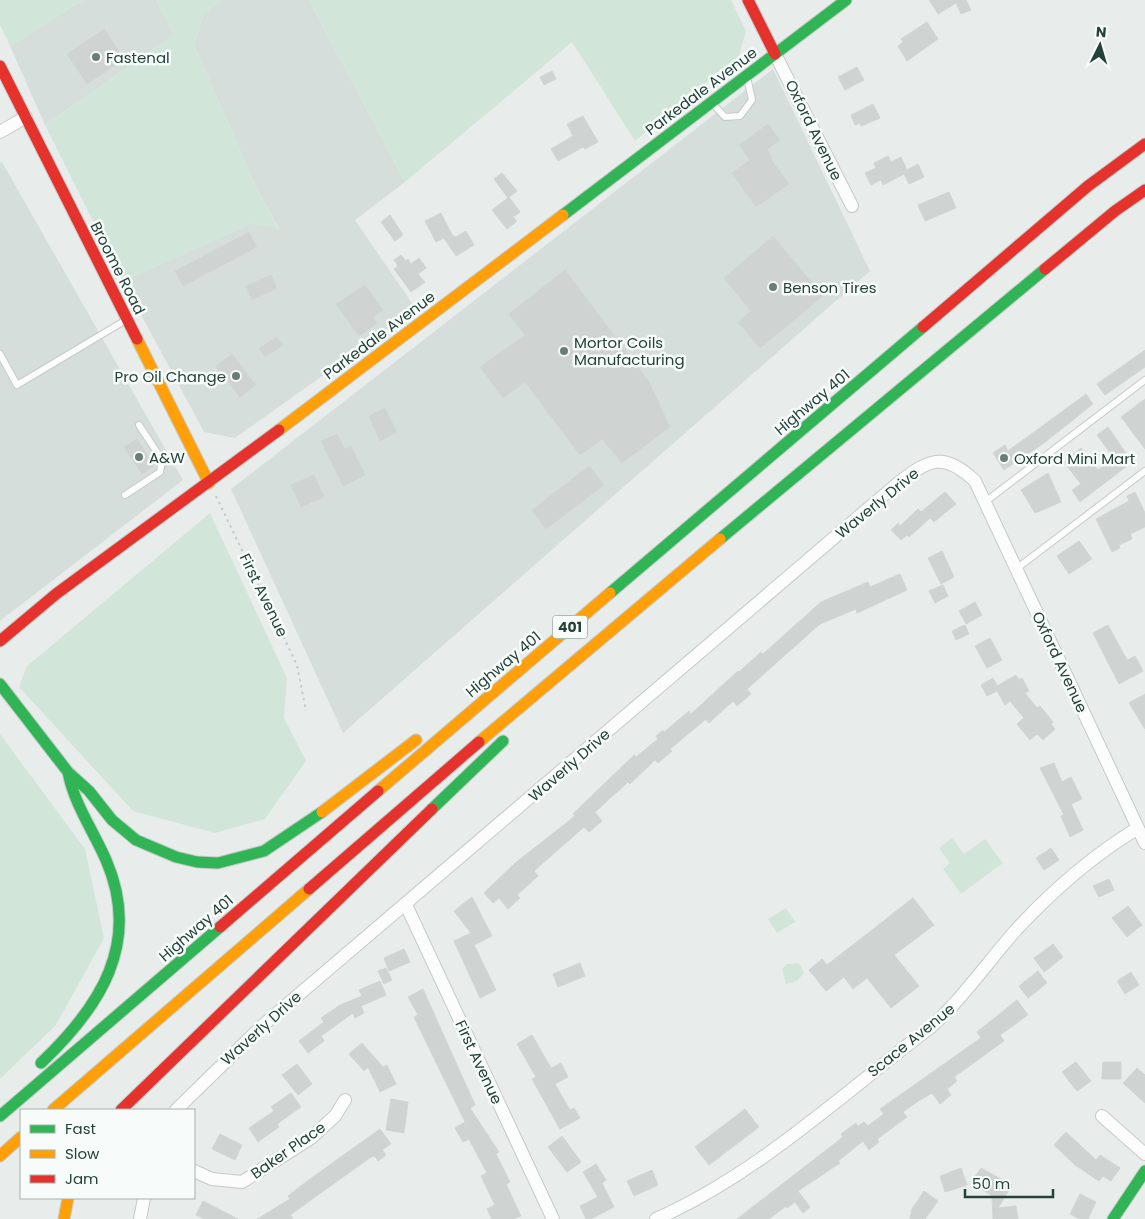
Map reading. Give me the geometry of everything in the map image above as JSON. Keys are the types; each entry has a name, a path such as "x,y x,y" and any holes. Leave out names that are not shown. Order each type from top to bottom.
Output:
{"main road":[{"path":"748,0 775,54"},
{"name":"Parkedale Avenue","path":"0,641 56,594 209,483 846,0"},
{"name":"Broome Road","path":"0,66 209,483"},
{"name":"Highway 401","path":"0,1116 506,681 1081,193 1145,144"},
{"name":"401","path":"54,1109 572,662 1115,211 1145,190"},
{"path":"533,712 554,691 572,662"},
{"path":"452,712 475,694 506,681"},
{"path":"0,684 68,772 89,792 112,820 136,840 176,857 197,862 218,863 264,851 340,799 422,735"},
{"path":"122,1109 277,957 512,732"},
{"path":"34,1070 64,1040 93,1006 114,960 118,931 117,905 108,864 90,823 75,800 68,772"},
{"path":"0,1102 21,1082"},
{"path":"1,1155 20,1138"},
{"path":"1113,1219 1145,1171"},
{"path":"64,1219 68,1199"}],"street":[{"name":"Oxford Avenue","path":"775,54 852,206"},
{"path":"0,132 26,117"},
{"name":"Waverly Drive","path":"177,1109 262,1026 918,468 939,461 958,466 975,481"},
{"name":"Oxford Avenue","path":"975,481 1145,843"},
{"name":"Scace Avenue","path":"656,1219 683,1207 766,1156 931,1027 954,1005 1015,932 1054,891 1110,846 1138,828"},
{"name":"First Avenue","path":"406,905 553,1219"},
{"name":"Baker Place","path":"195,1171 212,1179 242,1182 311,1138 335,1116 345,1100"},
{"path":"1102,1116 1145,1154"},
{"path":"140,1219 144,1199"}],"lane":[{"path":"711,102 725,117 740,116 752,100 747,75"},
{"path":"0,354 17,385 127,319"},
{"path":"985,502 1145,380"},
{"path":"125,495 160,472 162,460 139,425"},
{"path":"1016,569 1145,471"}],"path":[{"name":"First Avenue","path":"209,483 297,665 306,711"}],"shaded area":[{"path":"83,0 156,0 174,35 45,125 10,46"},
{"path":"221,0 309,0 405,182 355,220 416,309 235,438 204,432 123,281 252,223 279,229 256,187 194,45 203,15"},
{"path":"773,69 870,271 343,733 231,489"},
{"path":"2,162 183,480 0,621 0,163"}],"green space":[{"path":"0,0 83,0 10,46 0,25"},
{"path":"156,0 221,0 203,15 194,45 256,187 279,230 252,223 123,281 45,125 174,35"},
{"path":"309,0 731,0 746,31 739,56 635,141 572,42 405,182"},
{"path":"210,513 287,678 284,718 306,761 265,819 215,833 133,811 19,687 27,666"},
{"path":"0,734 85,849 104,938 56,1025 0,1079"},
{"path":"952,838 964,854 985,839 1003,863 961,894 943,869 950,863 939,848"},
{"path":"786,908 795,922 777,933 768,919"},
{"path":"799,963 804,973 797,981 786,984 782,969 787,964"}],"building":[{"path":"929,0 966,0 971,10 961,14 956,3 938,14"},
{"path":"927,22 938,39 907,61 898,46 903,42 901,39"},
{"name":"Fastenal","path":"104,29 124,59 87,84 67,54"},
{"path":"857,67 864,80 845,90 838,77"},
{"path":"552,71 556,79 544,85 540,77"},
{"path":"873,104 880,118 861,126 860,123 855,125 851,115"},
{"path":"583,116 598,142 585,149 583,147 558,161 551,149 573,136 567,124"},
{"path":"768,124 780,140 767,149 772,157 770,158 789,184 756,207 732,173 750,160 739,145"},
{"path":"888,156 891,162 901,157 907,170 918,164 924,177 909,184 904,174 883,185 881,180 871,185 865,173 876,168 874,163"},
{"path":"502,173 517,191 509,197 520,212 513,217 517,221 507,229 492,210 508,198 494,179"},
{"path":"949,192 956,208 925,221 918,205"},
{"path":"441,213 452,235 456,237 466,231 474,245 456,256 444,238 436,242 425,221"},
{"path":"390,215 403,235 395,241 381,222"},
{"path":"249,232 257,247 183,286 175,271"},
{"name":"Benson Tires","path":"773,236 823,296 760,348 738,322 751,311 724,278"},
{"path":"401,255 406,261 408,259 411,264 419,258 426,268 418,274 425,282 411,292 394,269 398,266 394,260"},
{"name":"Mortor Coils Manufacturing","path":"565,270 649,382 670,427 622,463 602,439 580,455 525,382 503,398 480,367 525,335 509,314"},
{"path":"271,275 277,288 252,300 246,286"},
{"path":"365,285 383,310 373,317 377,323 359,336 336,304"},
{"path":"277,337 283,345 265,357 259,348"},
{"path":"1145,350 1145,367 1105,395 1097,384"},
{"name":"Pro Oil Change","path":"232,354 256,385 240,397 216,366"},
{"path":"1086,394 1093,404 1044,443 1004,470 993,453 1005,445 1008,451"},
{"path":"1145,399 1145,449 1121,417"},
{"path":"385,408 397,432 380,441 369,416"},
{"path":"1108,427 1132,462 1080,502 1072,490 1081,484 1064,462 1081,448 1098,470 1114,458 1097,435"},
{"path":"337,434 345,449 351,446 365,475 343,486 321,441"},
{"name":"A&W","path":"137,439 154,466 142,474 124,447"},
{"path":"589,466 604,485 546,529 532,510"},
{"path":"1048,473 1061,502 1035,513 1021,490"},
{"path":"314,475 324,497 301,507 291,485"},
{"path":"945,492 956,504 934,522 930,518 909,537 907,535 901,540 891,530 898,523 900,526 918,509 921,512"},
{"path":"1135,492 1145,513 1145,527 1130,534 1132,539 1119,545 1120,548 1112,552 1096,519 1129,501 1127,496"},
{"path":"1079,541 1092,559 1069,574 1057,556"},
{"path":"942,551 954,577 941,584 928,558"},
{"path":"900,574 907,590 857,613 856,609 820,624 747,689 751,694 737,706 733,701 709,723 706,719 670,749 672,751 658,763 655,760 630,784 628,782 595,812 602,821 589,832 584,827 534,871 538,876 517,895 520,898 508,909 499,898 493,903 484,893 514,864 575,816 573,814 634,755 636,757 658,739 656,736 663,730 664,732 689,711 691,714 738,671 761,652 763,654 821,602 868,582 870,587"},
{"path":"943,585 948,596 935,603 929,591"},
{"path":"975,602 982,615 966,624 959,611"},
{"path":"965,625 969,634 956,640 952,631"},
{"path":"1108,625 1127,660 1135,656 1143,671 1119,684 1093,633"},
{"path":"990,638 1002,660 987,668 975,646"},
{"path":"1016,675 1019,680 1022,678 1029,691 1025,693 1037,708 1040,706 1053,722 1051,724 1055,729 1043,740 1037,734 1030,740 1017,724 1024,718 1010,701 1005,705 997,691 987,696 981,685 993,678 997,686"},
{"path":"1145,694 1145,729 1129,703"},
{"path":"1054,763 1062,782 1071,777 1082,799 1071,804 1083,830 1070,837 1061,816 1064,815 1040,768"},
{"path":"1051,848 1059,860 1044,870 1036,858"},
{"path":"1109,879 1114,890 1099,897 1093,886"},
{"path":"472,897 492,936 474,945 496,990 480,998 454,941 471,933 454,911"},
{"path":"913,898 934,925 894,955 919,986 891,1008 867,978 853,989 844,977 826,991 809,970 822,959 827,965"},
{"path":"1128,906 1142,925 1127,937 1112,918"},
{"path":"1053,944 1063,957 1044,972 1034,958"},
{"path":"404,949 410,962 389,971 384,958"},
{"path":"580,963 585,976 558,987 553,974"},
{"path":"386,968 392,980 384,984 378,971"},
{"path":"1038,971 1047,983 1028,998 1019,986"},
{"path":"1131,972 1139,985 1125,994 1117,981"},
{"path":"380,981 386,995 361,1006 364,1013 355,1018 353,1013 321,1036 324,1041 308,1053 299,1041 324,1022 321,1018 340,1005 362,996 359,990"},
{"path":"423,989 475,1105 470,1108 499,1152 496,1154 510,1182 506,1184 521,1216 514,1219 492,1219 487,1209 495,1205 481,1176 487,1173 469,1139 463,1142 455,1128 465,1122 414,1017 418,1015 408,997"},
{"path":"1017,1000 1028,1015 1000,1035 1004,1041 954,1077 957,1081 947,1089 951,1095 940,1104 932,1093 917,1102 903,1112 907,1117 877,1139 879,1142 869,1150 863,1141 838,1161 840,1163 798,1191 810,1207 803,1213 795,1202 787,1208 786,1206 769,1219 737,1219 843,1137 841,1134 856,1123 858,1126 864,1122 868,1126 884,1114 880,1109 981,1038 977,1032"},
{"path":"532,1035 551,1068 561,1063 568,1077 555,1084 570,1110 574,1108 580,1118 560,1129 532,1079 536,1077 517,1044"},
{"path":"362,1043 383,1067 387,1065 396,1084 380,1092 368,1067 364,1071 349,1054"},
{"path":"1076,1062 1091,1081 1077,1091 1062,1072"},
{"path":"1103,1062 1121,1062 1121,1079 1102,1079"},
{"path":"297,1064 312,1084 298,1095 282,1075"},
{"path":"1137,1068 1145,1075 1145,1103 1123,1083"},
{"path":"291,1093 301,1107 277,1124 279,1127 258,1142 249,1128 274,1111 271,1107"},
{"path":"391,1099 408,1102 404,1133 386,1130"},
{"path":"745,1109 759,1127 709,1165 695,1147"},
{"path":"380,1129 391,1144 382,1150 386,1155 378,1161 375,1156 371,1157 290,1215 293,1219 257,1219 290,1199 288,1196"},
{"path":"1066,1132 1096,1160 1100,1155 1120,1168 1111,1181 1103,1176 1099,1181 1075,1165 1054,1145"},
{"path":"220,1134 242,1145 235,1160 212,1149"},
{"path":"562,1136 581,1162 567,1172 548,1147"},
{"path":"596,1164 606,1180 602,1183 614,1207 591,1219 586,1219 580,1206 598,1197 583,1172"},
{"path":"961,1168 967,1185 945,1192 940,1176"},
{"path":"981,1168 1012,1185 998,1208 1016,1206 1018,1219 993,1219 992,1196 971,1182"},
{"path":"652,1170 658,1185 634,1196 627,1181"},
{"path":"924,1191 938,1201 925,1219 910,1219 912,1209"},
{"path":"1080,1194 1096,1202 1088,1219 1079,1219 1070,1214"},
{"path":"203,1201 238,1219 204,1219 196,1215"}],"traffic: fast":[{"path":"563,215 846,0"},
{"path":"720,539 1045,269"},
{"path":"610,593 923,327"},
{"path":"0,684 68,772 89,791 112,820 136,840 176,857 197,862 218,863 264,851 322,812"},
{"path":"432,809 503,741"},
{"path":"41,1063 62,1042 97,996 109,972 117,946 119,919 116,890 106,860 79,806 68,772"},
{"path":"0,1116 220,927"},
{"path":"1113,1219 1145,1171"}],"traffic: slow":[{"path":"279,430 563,215"},
{"path":"137,339 209,483"},
{"path":"479,742 720,539"},
{"path":"378,791 610,593"},
{"path":"322,812 416,740"},
{"path":"54,1109 309,889"},
{"path":"0,1156 20,1138"},
{"path":"64,1219 68,1199"}],"traffic: jam":[{"path":"748,0 775,54"},
{"path":"0,66 137,339"},
{"path":"923,327 1088,186 1145,144"},
{"path":"1045,269 1115,211 1145,190"},
{"path":"0,641 56,594 279,430"},
{"path":"309,889 479,742"},
{"path":"220,927 378,791"},
{"path":"122,1109 432,809"}],"place":[{"name":"Fastenal","path":"96,57"},
{"name":"Benson Tires","path":"773,287"},
{"name":"Mortor Coils Manufacturing","path":"564,351"},
{"name":"Pro Oil Change","path":"236,376"},
{"name":"A&W","path":"139,457"},
{"name":"Oxford Mini Mart","path":"1004,458"}]}
